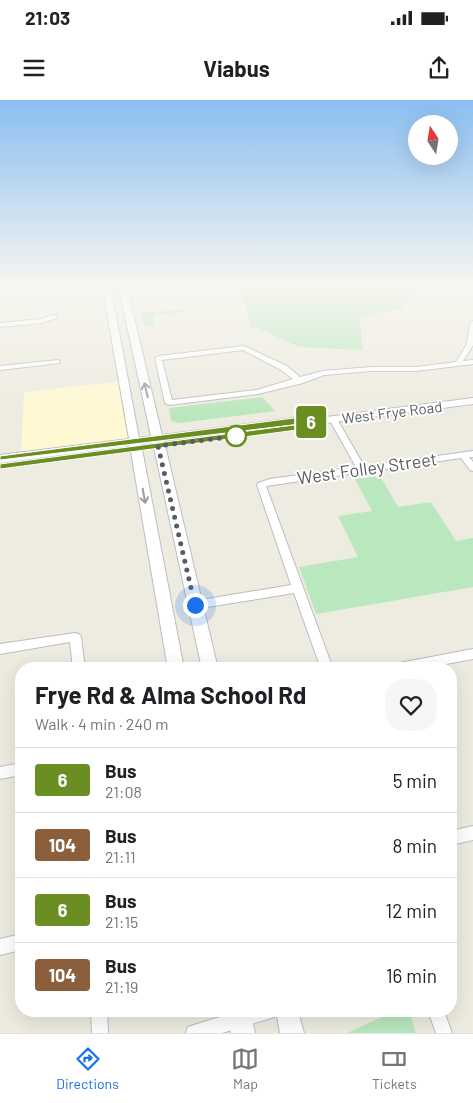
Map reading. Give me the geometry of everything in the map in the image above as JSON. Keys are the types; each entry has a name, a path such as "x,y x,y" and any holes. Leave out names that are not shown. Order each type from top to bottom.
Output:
{"main road":[{"path":"114,328 175,662"},
{"path":"132,328 208,662"},
{"name":"West Frye Road","path":"0,459 297,428 311,422 473,401"},
{"name":"West Frye Road","path":"0,466 135,444"},
{"path":"288,1017 292,1033"}],"street":[{"path":"458,364 470,344 472,328"},
{"path":"300,381 284,368 244,348 158,358 169,403 258,392 300,381 323,373 351,370 416,369 473,362"},
{"path":"0,368 58,362"},
{"path":"333,419 361,469"},
{"name":"West Folley Street","path":"298,588 261,485 270,482 473,454"},
{"path":"463,455 473,468"},
{"path":"195,605 298,588 324,662"},
{"path":"0,649 75,637 78,662"},
{"path":"431,662 473,654"},
{"path":"0,773 15,770"},
{"path":"457,837 473,833"},
{"path":"0,947 15,943"},
{"path":"99,1017 100,1033"},
{"path":"438,1017 444,1033"},
{"path":"194,1033 241,1021"}],"shaded area":[{"path":"124,381 135,441 21,456 24,392"}],"green space":[{"path":"257,328 361,328 362,350 299,347"},
{"path":"262,397 275,411 179,423 171,421 169,408"},
{"path":"380,476 398,507 431,502 456,541 473,538 473,587 316,614 299,567 358,557 338,516 372,511 355,479"},
{"path":"382,1017 411,1017 416,1033 347,1033"}],"bus line":[{"name":"6","path":"0,459 294,421 311,422 297,428 0,466"}],"route":[{"path":"195,605 158,446 236,436"}]}
